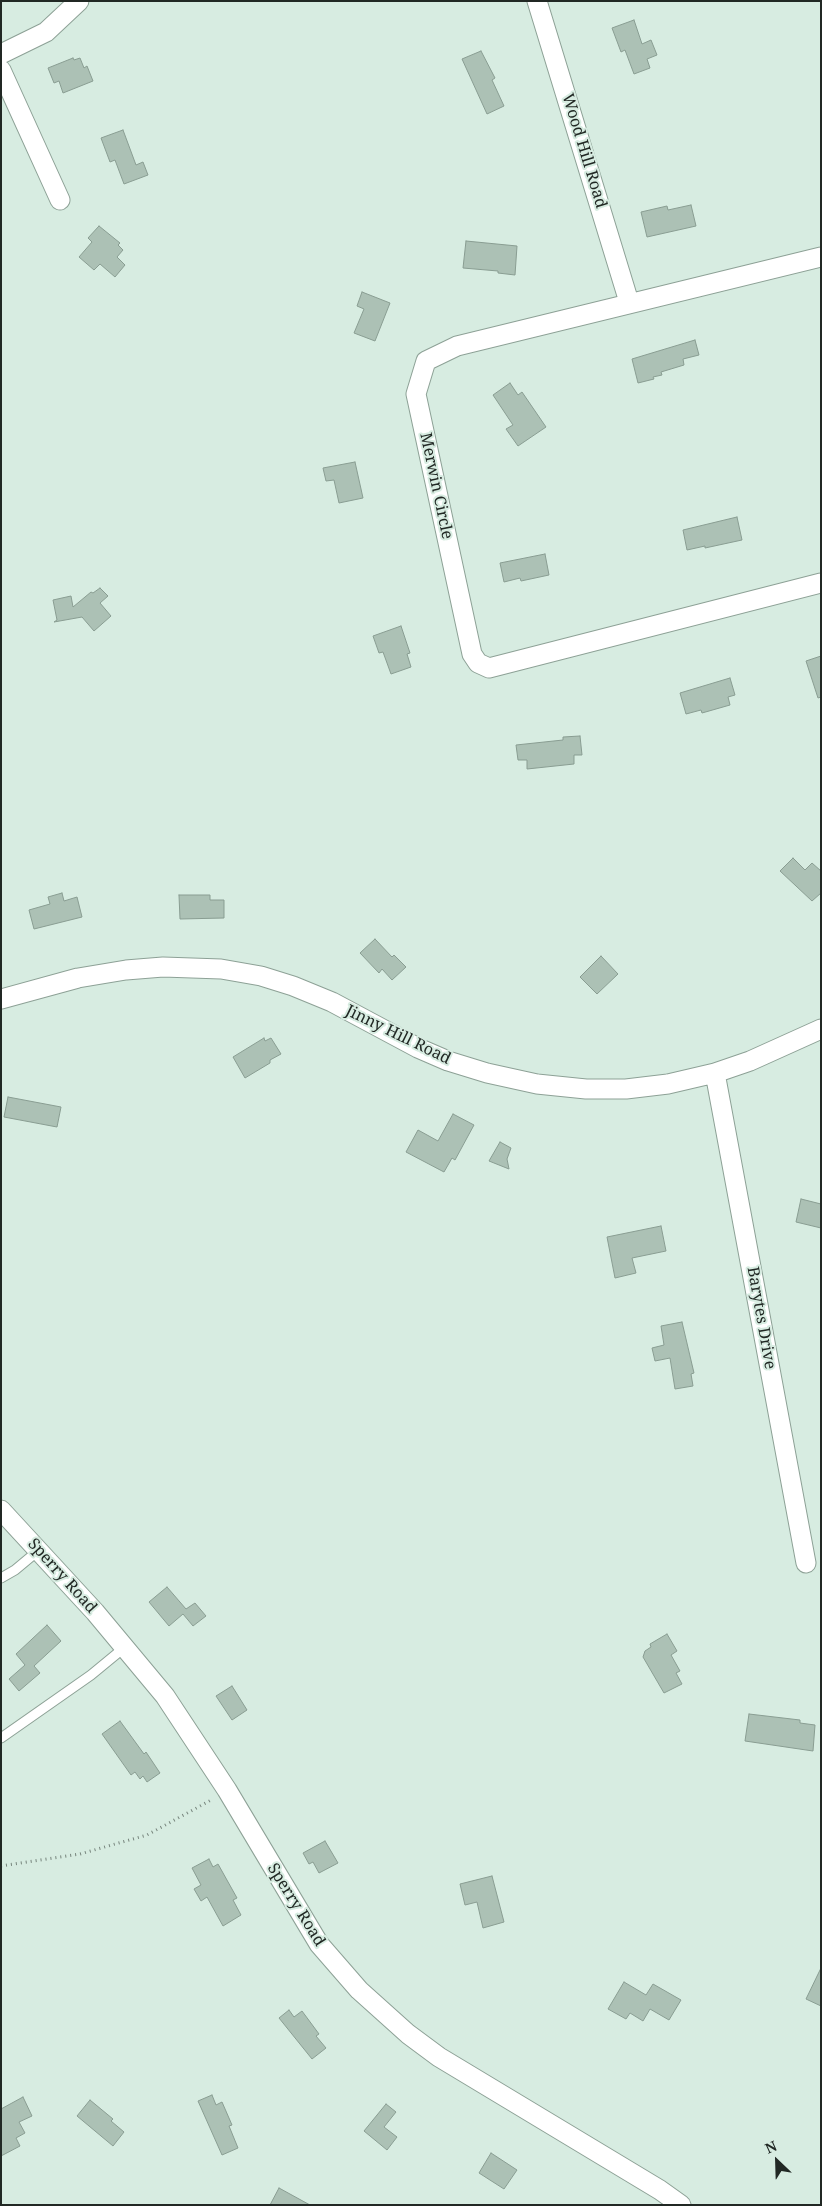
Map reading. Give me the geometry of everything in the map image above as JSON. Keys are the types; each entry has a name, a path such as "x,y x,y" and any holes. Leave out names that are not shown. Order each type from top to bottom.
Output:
{"street":[{"path":"1,54 46,32 78,1"},
{"name":"Wood Hill Road","path":"537,1 629,302"},
{"path":"1,70 60,200"},
{"name":"Merwin Circle","path":"821,257 629,302 457,346 426,361 416,394 472,654 478,663 489,668 821,583"},
{"name":"Jinny Hill Road","path":"1,999 78,978 126,970 163,967 222,969 260,976 293,986 332,1002 418,1048 448,1061 537,1084 586,1089 626,1089 668,1084 715,1073 750,1061 821,1029"},
{"name":"Barytes Drive","path":"715,1073 806,1563"},
{"name":"Sperry Road","path":"1,1510 125,1647 166,1696 228,1790 319,1944 342,1973 379,2010 439,2057 652,2184 682,2205"}],"lane":[{"path":"1,1578 15,1570 38,1550"},
{"path":"1,1738 91,1676 125,1647"}],"path":[{"path":"1,1866 80,1854 147,1835 228,1790"}],"building":[{"path":"634,20 642,44 651,40 657,55 647,59 650,68 634,74 625,50 621,52 612,28"},
{"path":"481,51 495,78 492,80 504,106 487,114 462,59"},
{"path":"73,58 74,60 80,58 84,68 87,66 93,81 63,93 59,81 54,83 48,68"},
{"path":"123,130 136,165 143,162 148,175 124,184 115,160 110,162 101,138"},
{"path":"691,205 696,226 647,237 641,212 667,206 668,210"},
{"path":"99,226 120,243 118,245 123,250 117,257 125,265 115,277 100,264 94,270 79,257 92,242 88,238"},
{"path":"466,241 517,246 515,275 498,273 498,271 463,268"},
{"path":"362,292 390,303 375,341 354,333 364,309 357,306"},
{"path":"695,340 699,355 683,359 684,365 661,372 662,375 653,377 654,379 638,383 632,359"},
{"path":"510,383 518,395 522,392 546,427 518,446 506,429 513,425 493,395"},
{"path":"355,462 363,498 339,503 334,480 326,481 323,468"},
{"path":"737,517 742,540 687,550 683,530"},
{"path":"545,554 549,575 521,581 520,578 504,582 500,563"},
{"path":"100,588 108,596 100,603 111,616 94,631 82,617 54,622 57,620 53,600 71,596 73,607 91,592 93,593"},
{"path":"401,626 410,653 407,654 411,667 391,674 383,652 379,653 373,636"},
{"path":"821,656 821,697 818,698 806,661"},
{"path":"730,678 735,695 728,697 730,705 702,713 701,710 686,714 680,693"},
{"path":"580,736 582,755 574,755 574,764 527,769 527,760 518,760 516,745 563,740 563,737"},
{"path":"793,858 805,870 812,863 821,871 821,893 812,901 780,871"},
{"path":"62,893 64,901 77,897 82,917 34,929 29,910 50,904 48,897"},
{"path":"179,895 210,895 210,900 224,900 224,918 180,919"},
{"path":"375,939 392,957 394,955 406,967 392,980 382,969 379,973 360,953"},
{"path":"601,956 618,974 597,994 580,977"},
{"path":"264,1038 265,1041 271,1038 281,1054 245,1078 233,1057"},
{"path":"8,1097 61,1107 57,1127 4,1117"},
{"path":"453,1114 474,1125 455,1160 452,1158 444,1172 406,1152 418,1130 438,1141"},
{"path":"500,1142 511,1148 507,1159 509,1169 489,1161"},
{"path":"801,1199 821,1204 821,1228 796,1222"},
{"path":"661,1226 666,1251 632,1258 636,1273 615,1278 607,1237"},
{"path":"682,1322 694,1373 691,1374 693,1386 675,1389 670,1358 655,1361 652,1348 664,1345 661,1326"},
{"path":"167,1587 186,1609 195,1603 206,1616 193,1626 183,1614 169,1626 149,1602"},
{"path":"47,1625 61,1641 34,1666 40,1673 19,1691 9,1679 25,1665 16,1654"},
{"path":"667,1634 677,1651 671,1655 680,1671 676,1673 682,1684 664,1693 643,1657 645,1651 651,1647 650,1644"},
{"path":"232,1686 247,1710 232,1720 216,1696"},
{"path":"749,1714 800,1720 800,1723 815,1725 813,1751 745,1741"},
{"path":"120,1721 144,1754 146,1752 160,1773 147,1782 143,1776 140,1779 135,1772 131,1775 102,1734"},
{"path":"325,1841 338,1863 319,1873 313,1862 309,1864 303,1853"},
{"path":"209,1859 213,1867 218,1864 237,1898 233,1900 241,1915 223,1926 207,1897 201,1901 194,1889 201,1885 192,1868"},
{"path":"492,1876 504,1922 483,1928 477,1902 465,1905 460,1884"},
{"path":"821,1968 821,2006 806,1999"},
{"path":"624,1982 646,1995 653,1984 681,2000 669,2020 650,2009 643,2021 630,2013 626,2019 608,2009"},
{"path":"289,2010 294,2017 302,2011 319,2034 316,2036 326,2048 312,2059 279,2018"},
{"path":"212,2095 216,2105 222,2102 232,2125 229,2126 238,2148 222,2155 198,2101"},
{"path":"23,2097 32,2116 19,2122 25,2133 16,2138 20,2146 1,2156 1,2109"},
{"path":"90,2100 113,2119 111,2121 124,2132 113,2146 77,2116"},
{"path":"386,2104 396,2112 384,2127 397,2137 387,2150 364,2131"},
{"path":"491,2153 517,2170 504,2189 479,2173"},
{"path":"279,2188 310,2205 270,2205"}]}
